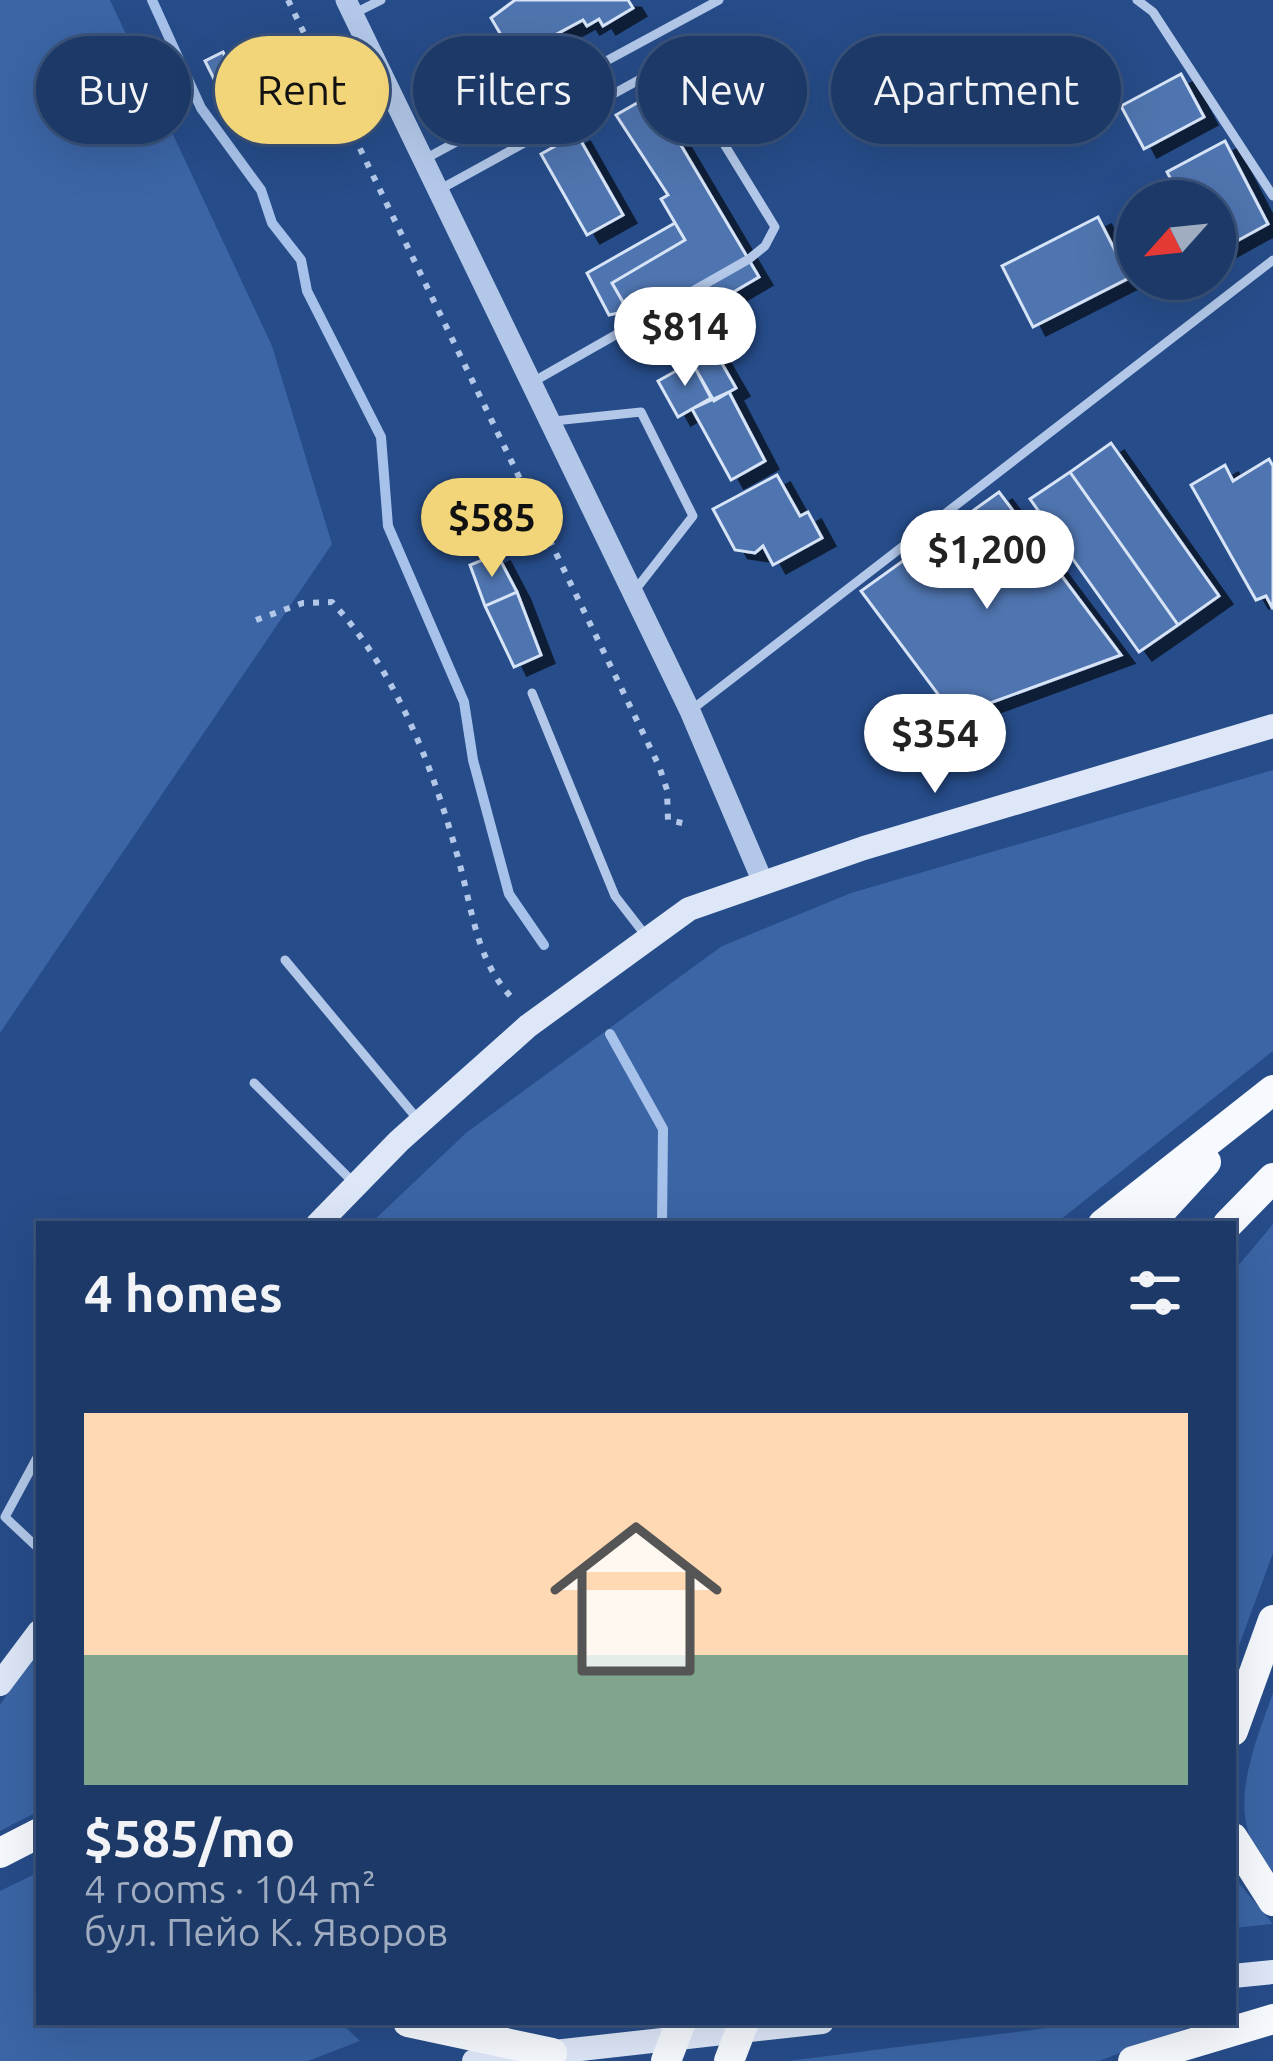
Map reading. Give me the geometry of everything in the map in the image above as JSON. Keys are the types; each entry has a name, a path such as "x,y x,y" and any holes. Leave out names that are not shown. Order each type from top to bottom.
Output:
{"main road":[{"path":"321,1221 354,1183 535,1021 689,909 762,880 1273,726"},
{"path":"1107,1221 1273,1092"},
{"path":"1152,1221 1273,1092"},
{"path":"1231,1221 1273,1178"},
{"path":"1236,1723 1273,1620"},
{"path":"0,1684 36,1636"},
{"path":"0,1853 36,1835"},
{"path":"1236,1843 1273,1900"},
{"path":"1236,1976 1273,1972"},
{"path":"1133,2061 1273,2019"},
{"path":"422,2025 552,2053"},
{"path":"656,2061 666,2025"},
{"path":"729,2061 743,2025"},
{"path":"474,2061 694,2029 767,2025"},
{"path":"666,2061 694,2029"}],"street":[{"path":"349,7 689,711 762,880"}],"lane":[{"path":"349,7 381,0"},
{"path":"423,160 718,0"},
{"path":"1138,0 1153,12 1273,196"},
{"path":"437,191 646,76 678,69 775,227 765,246 749,260 531,383"},
{"path":"689,711 1273,260"},
{"path":"549,422 641,412 693,516 632,593"},
{"path":"532,693 615,896 646,936"},
{"path":"285,960 420,1122"},
{"path":"254,1083 354,1183"},
{"path":"36,1459 5,1516 36,1547"}],"path":[{"path":"288,0 659,766 668,790 668,820 687,824"},
{"path":"256,620 303,603 332,602 373,651 434,786 488,968 535,1021"}],"shaded area":[{"path":"0,0 110,0 127,36 36,36 36,144 177,144 272,346 332,544 0,1033"},
{"path":"1273,770 1273,1051 1059,1221 373,1221 466,1133 722,946 851,893"},
{"path":"1273,1224 1273,1553 1236,1654 1236,1268"},
{"path":"36,1651 36,1813 0,1831 0,1705"},
{"path":"1273,1693 1273,1871 1257,1852 1244,1808 1250,1761"},
{"path":"36,1873 36,2025 343,2025 360,2041 308,2061 0,2061 0,1891"},
{"path":"1236,1880 1273,1924 1236,1928"},
{"path":"1070,2025 1194,2025 1099,2061 788,2061"}],"building":[{"path":"515,0 628,0 633,8 603,26 599,19 587,26 583,20 553,36 502,36 491,18"},
{"path":"215,56 215,81 205,61"},
{"path":"1181,74 1204,117 1144,149 1121,106"},
{"path":"638,102 638,144 680,144 759,277 647,343 612,283 685,240 661,199 668,195 616,115"},
{"path":"1225,141 1268,224 1236,242 1236,180 1171,180 1167,172"},
{"path":"559,144 583,144 623,215 587,235 541,154"},
{"path":"1098,217 1116,252 1116,285 1033,327 1002,266"},
{"path":"675,223 685,240 612,283 628,311 609,315 587,273"},
{"path":"713,348 736,388 714,401 691,361"},
{"path":"692,362 711,398 678,417 658,381"},
{"path":"729,392 765,461 731,480 692,409"},
{"path":"1111,443 1219,596 1178,625 1070,472"},
{"path":"1269,459 1273,466 1273,609 1266,596 1256,600 1191,485 1225,465 1233,481"},
{"path":"1070,472 1178,625 1139,652 1030,499"},
{"path":"777,475 800,516 808,512 822,538 773,565 763,546 755,553 735,550 713,509"},
{"path":"999,492 1121,655 960,714 946,705 861,591"},
{"path":"497,554 517,592 485,606 470,565"},
{"path":"517,592 541,655 514,667 485,606"}],"waterway":[{"path":"152,0 201,108 261,190 272,223 301,260 307,291 381,437 388,526 464,702 473,760 509,894 544,945"},
{"path":"610,1034 663,1129 662,1221"}]}
